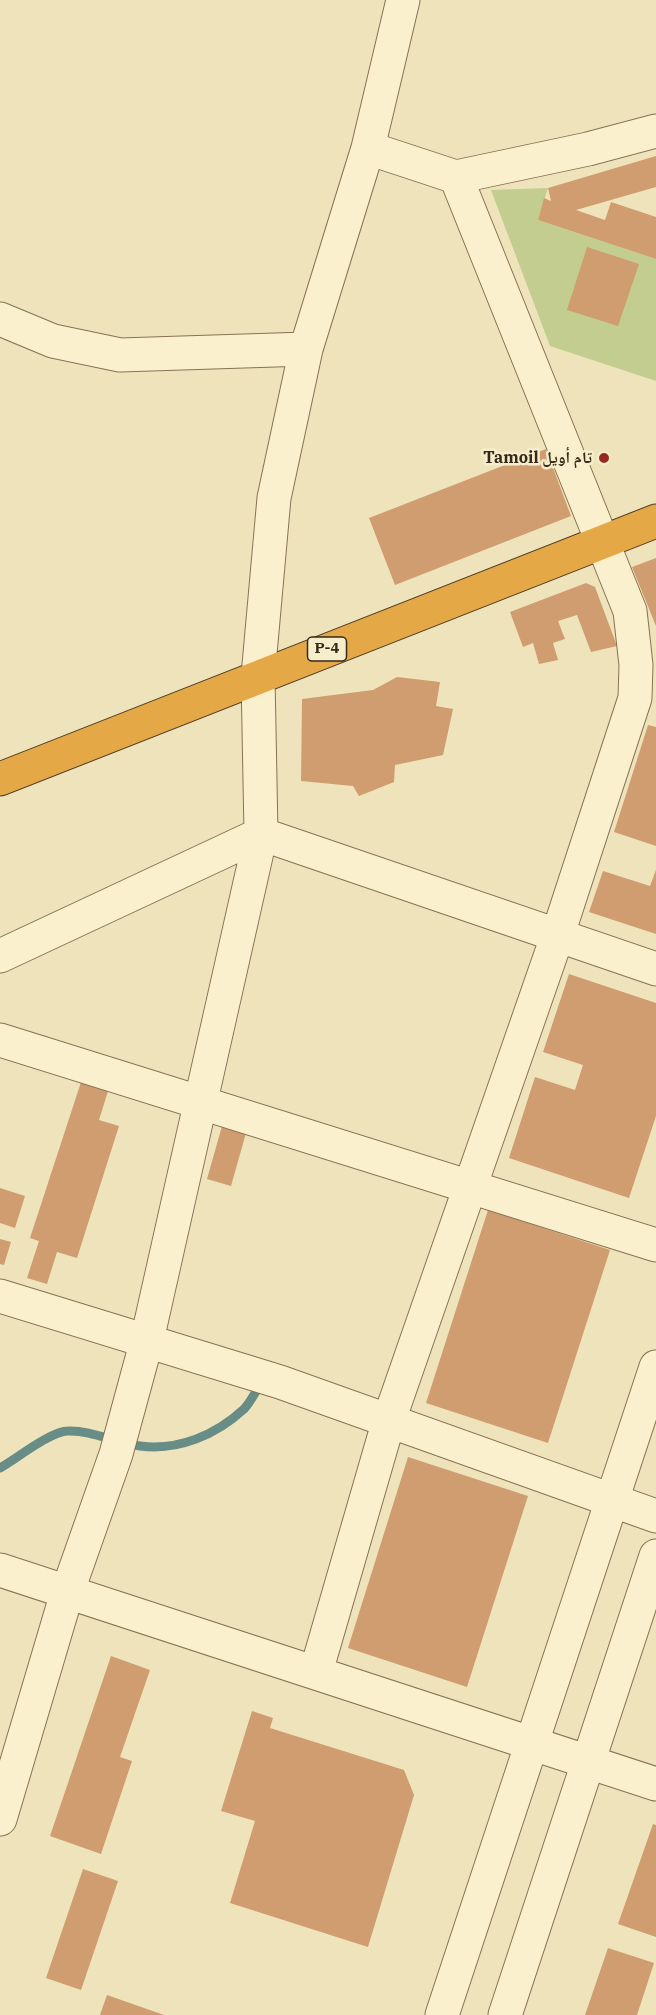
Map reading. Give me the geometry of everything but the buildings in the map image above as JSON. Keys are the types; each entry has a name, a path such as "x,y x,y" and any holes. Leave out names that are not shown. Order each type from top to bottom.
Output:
{"highway":[{"name":"P-4","path":"0,779 656,521"}],"street":[{"path":"0,1819 67,1593 120,1439 147,1340 261,834 258,676 274,498 306,349 368,148 403,0"},
{"path":"368,148 456,177 588,149 656,131"},
{"path":"316,1672 389,1420 557,937 645,701 636,665 630,611 600,542 456,177"},
{"path":"0,320 53,341 120,355 306,349"},
{"path":"0,956 261,834 656,969"},
{"path":"0,1040 200,1100 656,1245"},
{"path":"0,1296 266,1378 656,1516"},
{"path":"442,2015 656,1367"},
{"path":"505,2015 656,1556"},
{"path":"0,1570 656,1784"}],"green space":[{"path":"548,188 538,220 656,259 656,381 550,346 491,190"}],"waterway":[{"path":"0,1468 43,1440 61,1432 86,1432 140,1446 154,1447 196,1439 221,1426 244,1409 262,1382"}],"place":[{"name":"Tamoil تام أويل","path":"604,458"}]}
